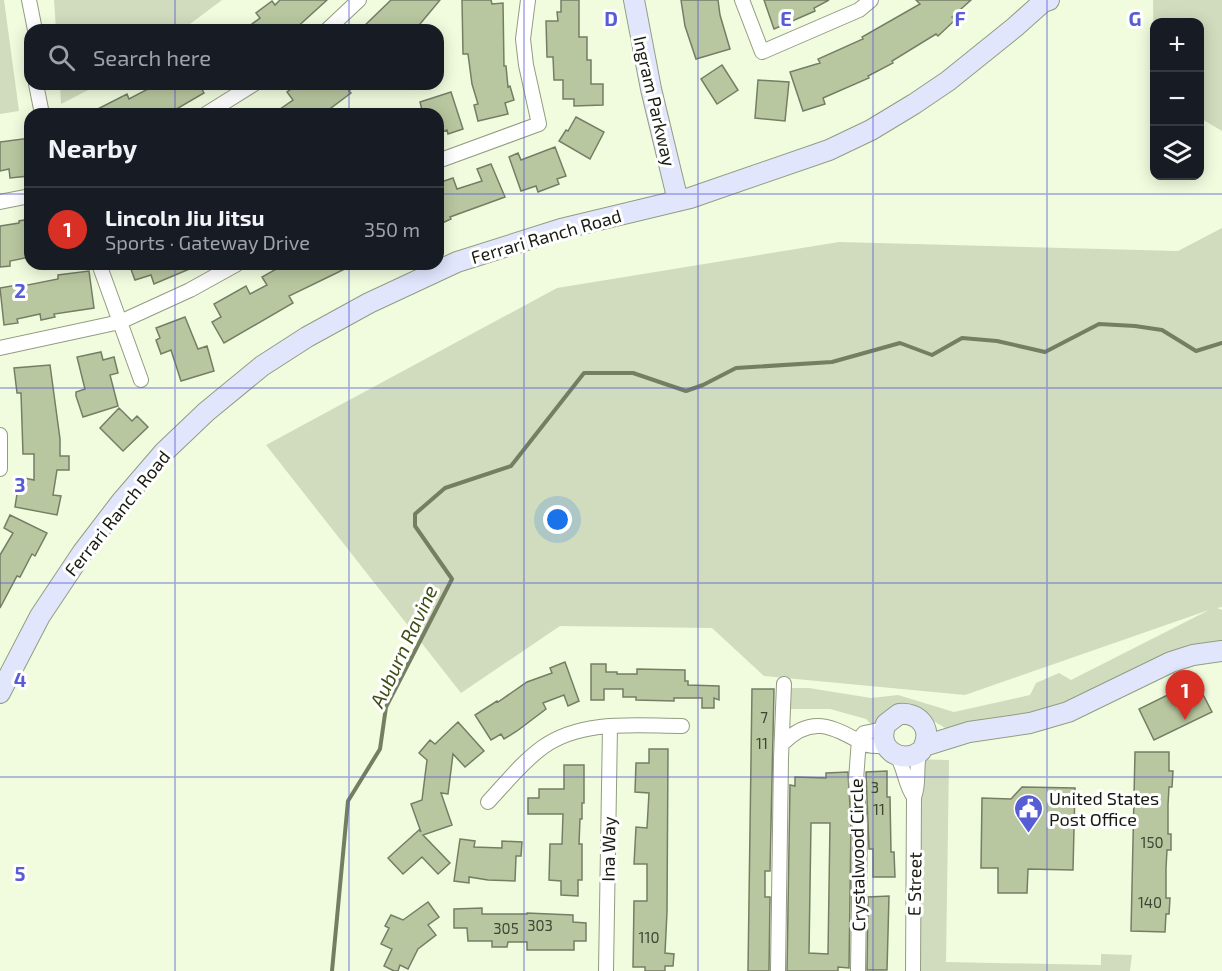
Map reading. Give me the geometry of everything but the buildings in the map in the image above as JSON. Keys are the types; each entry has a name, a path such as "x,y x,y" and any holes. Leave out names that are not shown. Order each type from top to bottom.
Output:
{"main road":[{"name":"Ingram Parkway","path":"634,0 651,89 678,201"},
{"name":"Ferrari Ranch Road","path":"444,268 561,229 678,201 829,150 871,130 948,81 1045,1"},
{"name":"Ferrari Ranch Road","path":"0,693 40,616 82,553 121,502 165,452 198,420 262,366 307,337 369,303 440,270"},
{"path":"969,732 924,724 916,716 905,713 890,719 889,744 911,756 922,748 969,732 1030,723 1068,712 1171,662 1193,654 1222,651"},
{"path":"922,748 927,735 924,724"}],"street":[{"path":"29,0 33,24"},
{"path":"333,24 359,0"},
{"path":"444,159 539,124 526,65 523,39 528,0"},
{"path":"742,0 762,52 860,10 871,0"},
{"path":"37,90 41,108"},
{"path":"216,108 244,90"},
{"path":"0,202 24,197"},
{"path":"101,270 141,380"},
{"path":"0,348 120,322 190,290 226,270"},
{"path":"0,435 0,469"},
{"path":"778,971 784,684"},
{"path":"488,802 543,747 574,731 610,726 682,726"},
{"name":"Ina Way","path":"606,971 610,726"},
{"path":"783,743 802,728 821,726 859,739 864,733 889,744"},
{"name":"Crystalwood Circle","path":"858,971 861,824 856,780 859,739"},
{"name":"E Street","path":"889,744 902,764 908,788 914,797"},
{"name":"E Street","path":"913,971 914,797 918,787 918,758 922,748"}],"green space":[{"path":"0,0 4,0 19,111 0,114"},
{"path":"54,0 222,0 190,24 56,24"},
{"path":"1153,0 1222,0 1222,131 1204,120 1204,18 1153,18"},
{"path":"60,90 88,90 61,104"},
{"path":"1222,228 1222,607 1217,608 1222,610 1222,649 1076,705 952,732 920,713 876,729 866,719 830,709 790,709 790,688 809,688 871,698 898,695 954,712 1030,695 1036,683 1059,673 1071,680 1209,610 965,695 764,676 712,628 560,626 461,693 266,445 557,288 839,242 1178,251"},
{"path":"912,759 949,760 946,962 1101,965 1101,954 1132,955 1130,971 915,971"}],"waterway":[{"name":"Auburn Ravine","path":"332,971 348,801 380,749 386,707 452,579 415,526 415,514 445,488 511,466 584,373 633,373 686,391 736,368 832,362 900,343 932,355 962,338 997,341 1045,352 1099,324 1162,330 1196,351 1222,343"}],"place":[{"name":"Lincoln Jiu Jitsu","path":"1185,720"},
{"name":"United States Post Office","path":"1028,834"}]}
